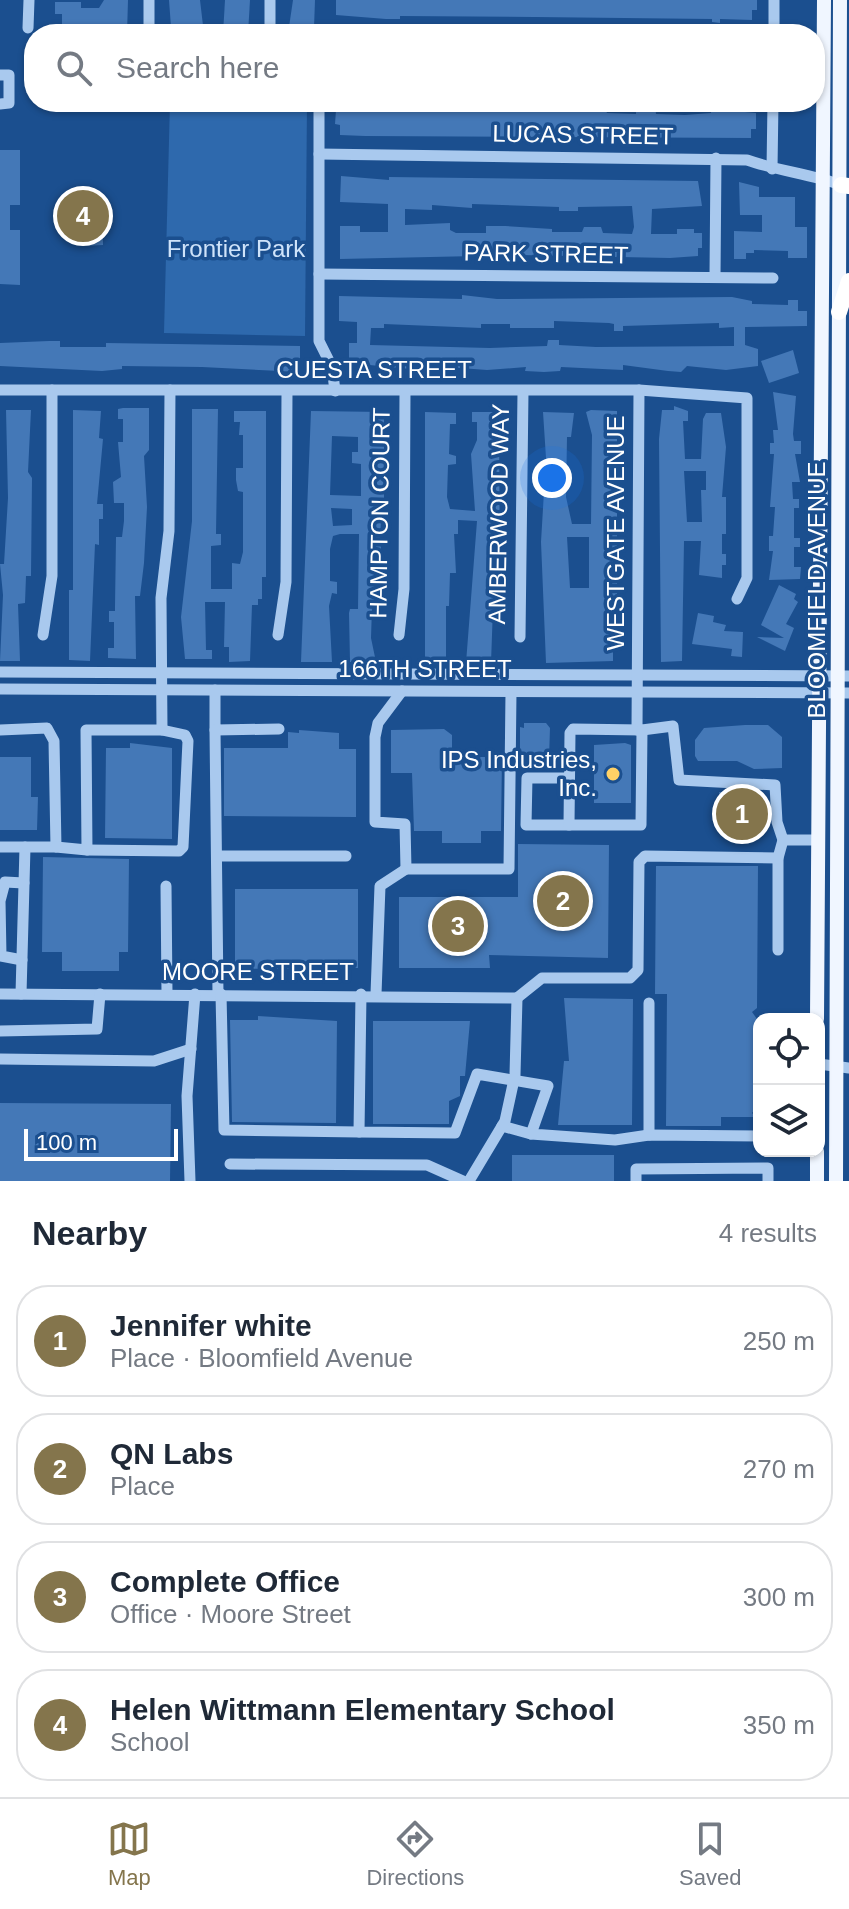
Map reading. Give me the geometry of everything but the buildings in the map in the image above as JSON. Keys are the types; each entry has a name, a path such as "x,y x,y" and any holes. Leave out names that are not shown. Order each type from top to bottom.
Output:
{"highway":[{"path":"839,312 849,281"}],"main road":[{"name":"BLOOMFIELD AVENUE","path":"824,0 824,24"},
{"name":"BLOOMFIELD AVENUE","path":"836,1181 845,1064 844,587 839,312 845,185 840,0"},
{"name":"BLOOMFIELD AVENUE","path":"817,1013 823,112"},
{"path":"817,1157 817,1181"}],"street":[{"path":"28,24 29,0"},
{"path":"149,0 149,24"},
{"path":"270,0 270,24"},
{"path":"774,0 774,24"},
{"path":"0,75 9,75 9,103 0,104"},
{"path":"319,112 319,341 332,367 335,391"},
{"path":"772,169 773,112"},
{"name":"LUCAS STREET","path":"319,154 716,158 747,160 772,169 845,185"},
{"path":"715,277 716,158"},
{"name":"PARK STREET","path":"319,274 773,278"},
{"name":"CUESTA STREET","path":"0,390 639,390 747,398 747,578 737,599"},
{"path":"43,635 52,576 52,390"},
{"path":"162,730 161,598 169,531 170,390"},
{"name":"WESTGATE AVENUE","path":"569,825 641,825 637,692 639,390"},
{"path":"278,635 286,582 287,392"},
{"name":"HAMPTON COURT","path":"399,635 404,589 405,392"},
{"name":"AMBERWOOD WAY","path":"520,637 523,392"},
{"name":"166TH STREET","path":"0,672 844,676"},
{"name":"166TH STREET","path":"0,689 844,693"},
{"path":"215,690 224,1130 455,1133 477,1074 548,1086 531,1134"},
{"path":"402,691 378,723 372,760 375,822 405,824 406,869"},
{"path":"376,994 380,886 406,869 509,869 511,692"},
{"path":"569,778 527,778 526,825 569,825 570,733 573,729 640,730 673,726 677,730 679,780 775,785 777,822 783,840 778,858 778,950"},
{"path":"0,730 47,728 54,741 56,847"},
{"path":"215,730 279,729"},
{"path":"0,847 56,847 87,850 179,851 183,847 188,741 185,735 162,730 86,730 87,850"},
{"path":"783,840 818,840"},
{"path":"21,994 25,847"},
{"path":"217,856 346,856"},
{"path":"230,1164 427,1165 466,1181 502,1126 514,1079 517,998 542,978 630,978 638,970 639,862 645,856 778,858"},
{"path":"22,960 1,956 0,901 5,882 24,883"},
{"path":"166,886 167,994"},
{"name":"MOORE STREET","path":"0,994 376,994 517,998"},
{"path":"0,1031 97,1029 100,994"},
{"path":"190,1181 187,1096 195,994"},
{"path":"359,1132 361,994"},
{"path":"649,1003 649,1135"},
{"path":"0,1059 154,1061 191,1049"},
{"path":"502,1126 531,1134 615,1140 649,1135 753,1136"},
{"path":"636,1181 636,1169 768,1168 768,1181"}],"green space":[{"name":"Frontier Park","path":"170,112 307,112 305,336 164,333"}],"place":[{"name":"Helen Wittmann Elementary School","path":"83,216"},
{"name":"IPS Industries, Inc.","path":"613,774"},
{"name":"Jennifer white","path":"742,814"},
{"name":"QN Labs","path":"563,901"},
{"name":"Complete Office","path":"458,926"}]}
